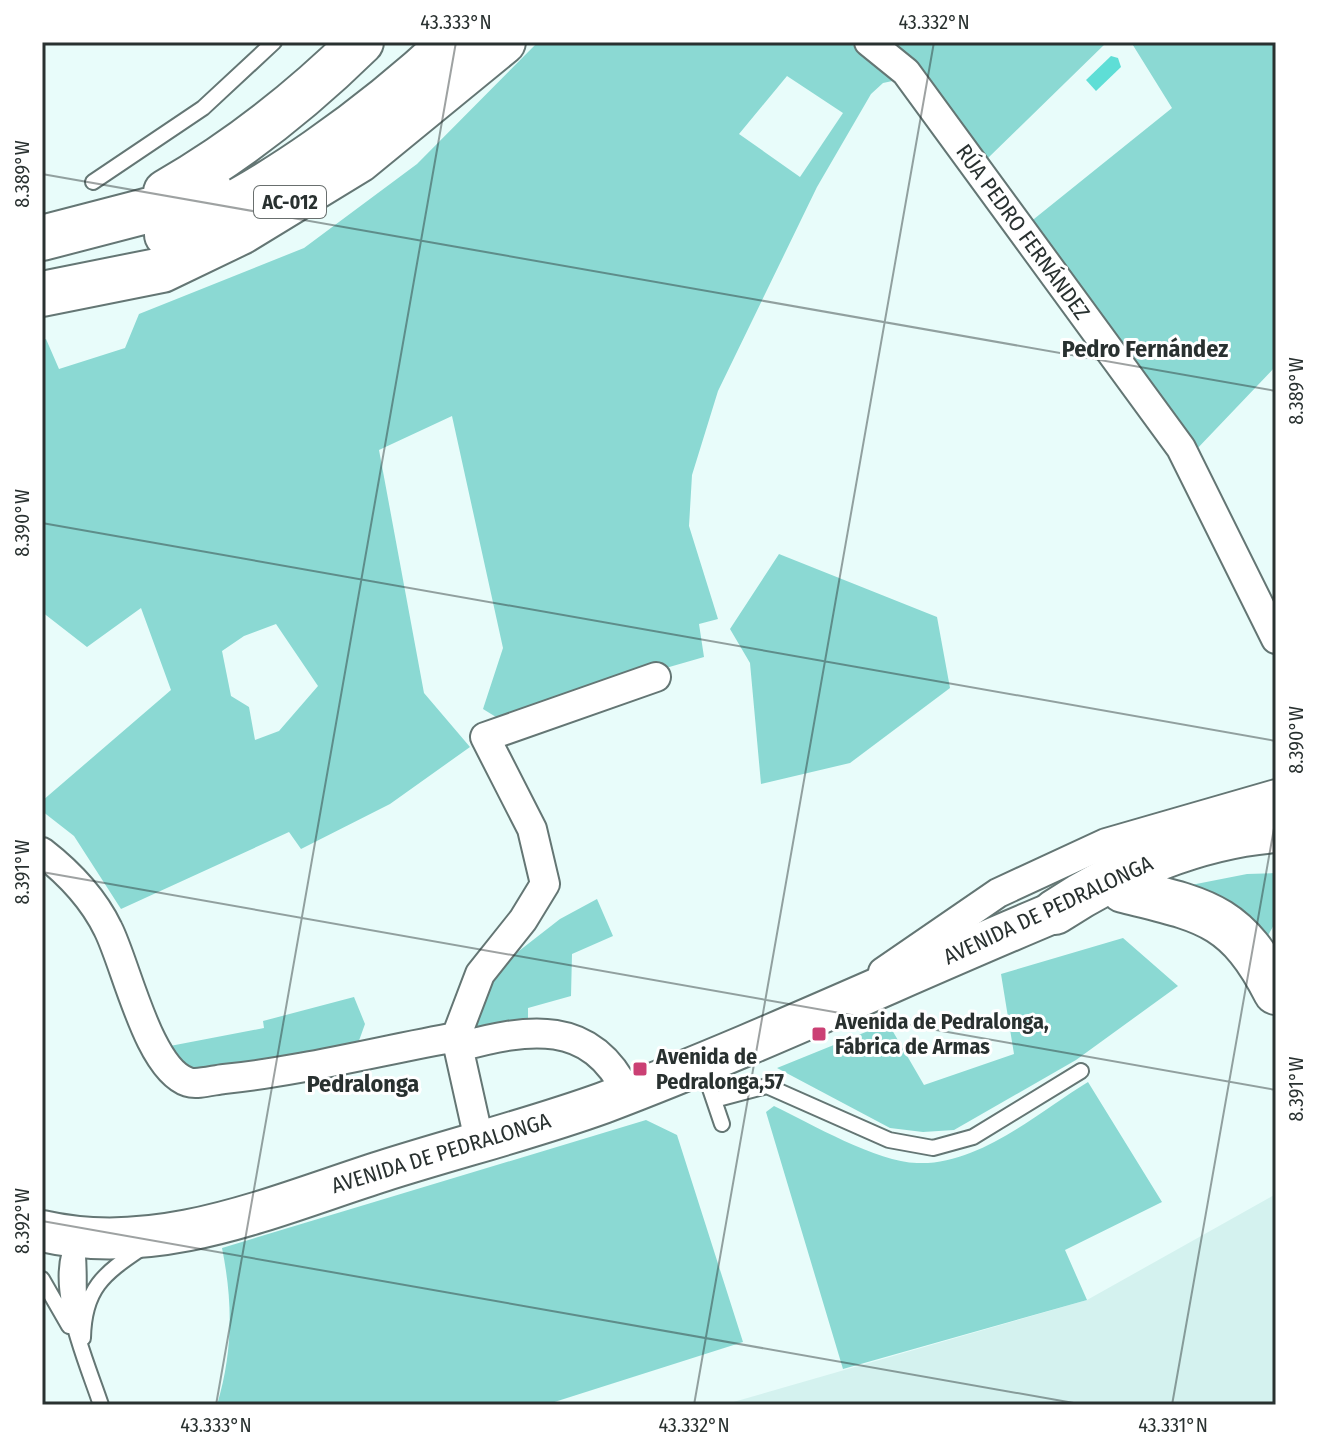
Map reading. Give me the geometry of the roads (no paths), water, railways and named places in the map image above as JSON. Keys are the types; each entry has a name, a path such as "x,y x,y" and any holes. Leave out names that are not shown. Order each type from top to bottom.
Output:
{"main road":[{"name":"AC-012","path":"129,213 202,171 325,77 361,42"},
{"name":"AC-012","path":"42,238 196,198 275,153 355,94 411,42"},
{"name":"AC-012","path":"42,284 185,228 298,164 409,82 452,42"},
{"name":"AC-012","path":"42,294 162,270 241,232 359,160 503,42"},
{"name":"AVENIDA DE PEDRALONGA","path":"1055,912 1099,883 1181,850 1250,832 1276,830"},
{"path":"1055,912 1194,870 1276,854"},
{"path":"1123,890 1210,913 1245,939 1276,992"}],"street":[{"name":"RÚA PEDRO FERNÁNDEZ","path":"871,43 906,72 1181,448 1276,639"},
{"path":"479,1140 458,1042 480,974 523,920 545,884 532,829 485,737 656,677"},
{"name":"AVENIDA DE PEDRALONGA","path":"59,1235 160,1237 237,1218 627,1093 708,1082 827,1011 998,893 1106,843 1276,794"},
{"path":"42,852 71,874 108,929 136,1009 170,1071 189,1083 293,1072 343,1058 508,1035 560,1035 588,1044 614,1066 627,1093"},
{"name":"AVENIDA DE PEDRALONGA","path":"827,1011 1055,912"}],"lane":[{"path":"93,182 203,108 274,42"},
{"path":"722,1124 708,1082 767,1086 889,1140 933,1148 973,1137 1081,1071"},
{"path":"59,1235 67,1251 68,1301 101,1405"},
{"path":"83,1350 84,1309 99,1279 160,1237"},
{"path":"42,1279 83,1350"}],"place":[{"name":"Avenida de Pedralonga, Fábrica de Armas","path":"819,1034"},
{"name":"Avenida de Pedralonga,57","path":"640,1069"}],"district":[{"name":"Pedro Fernández","path":"1145,349"},
{"name":"Pedralonga","path":"363,1084"}]}
